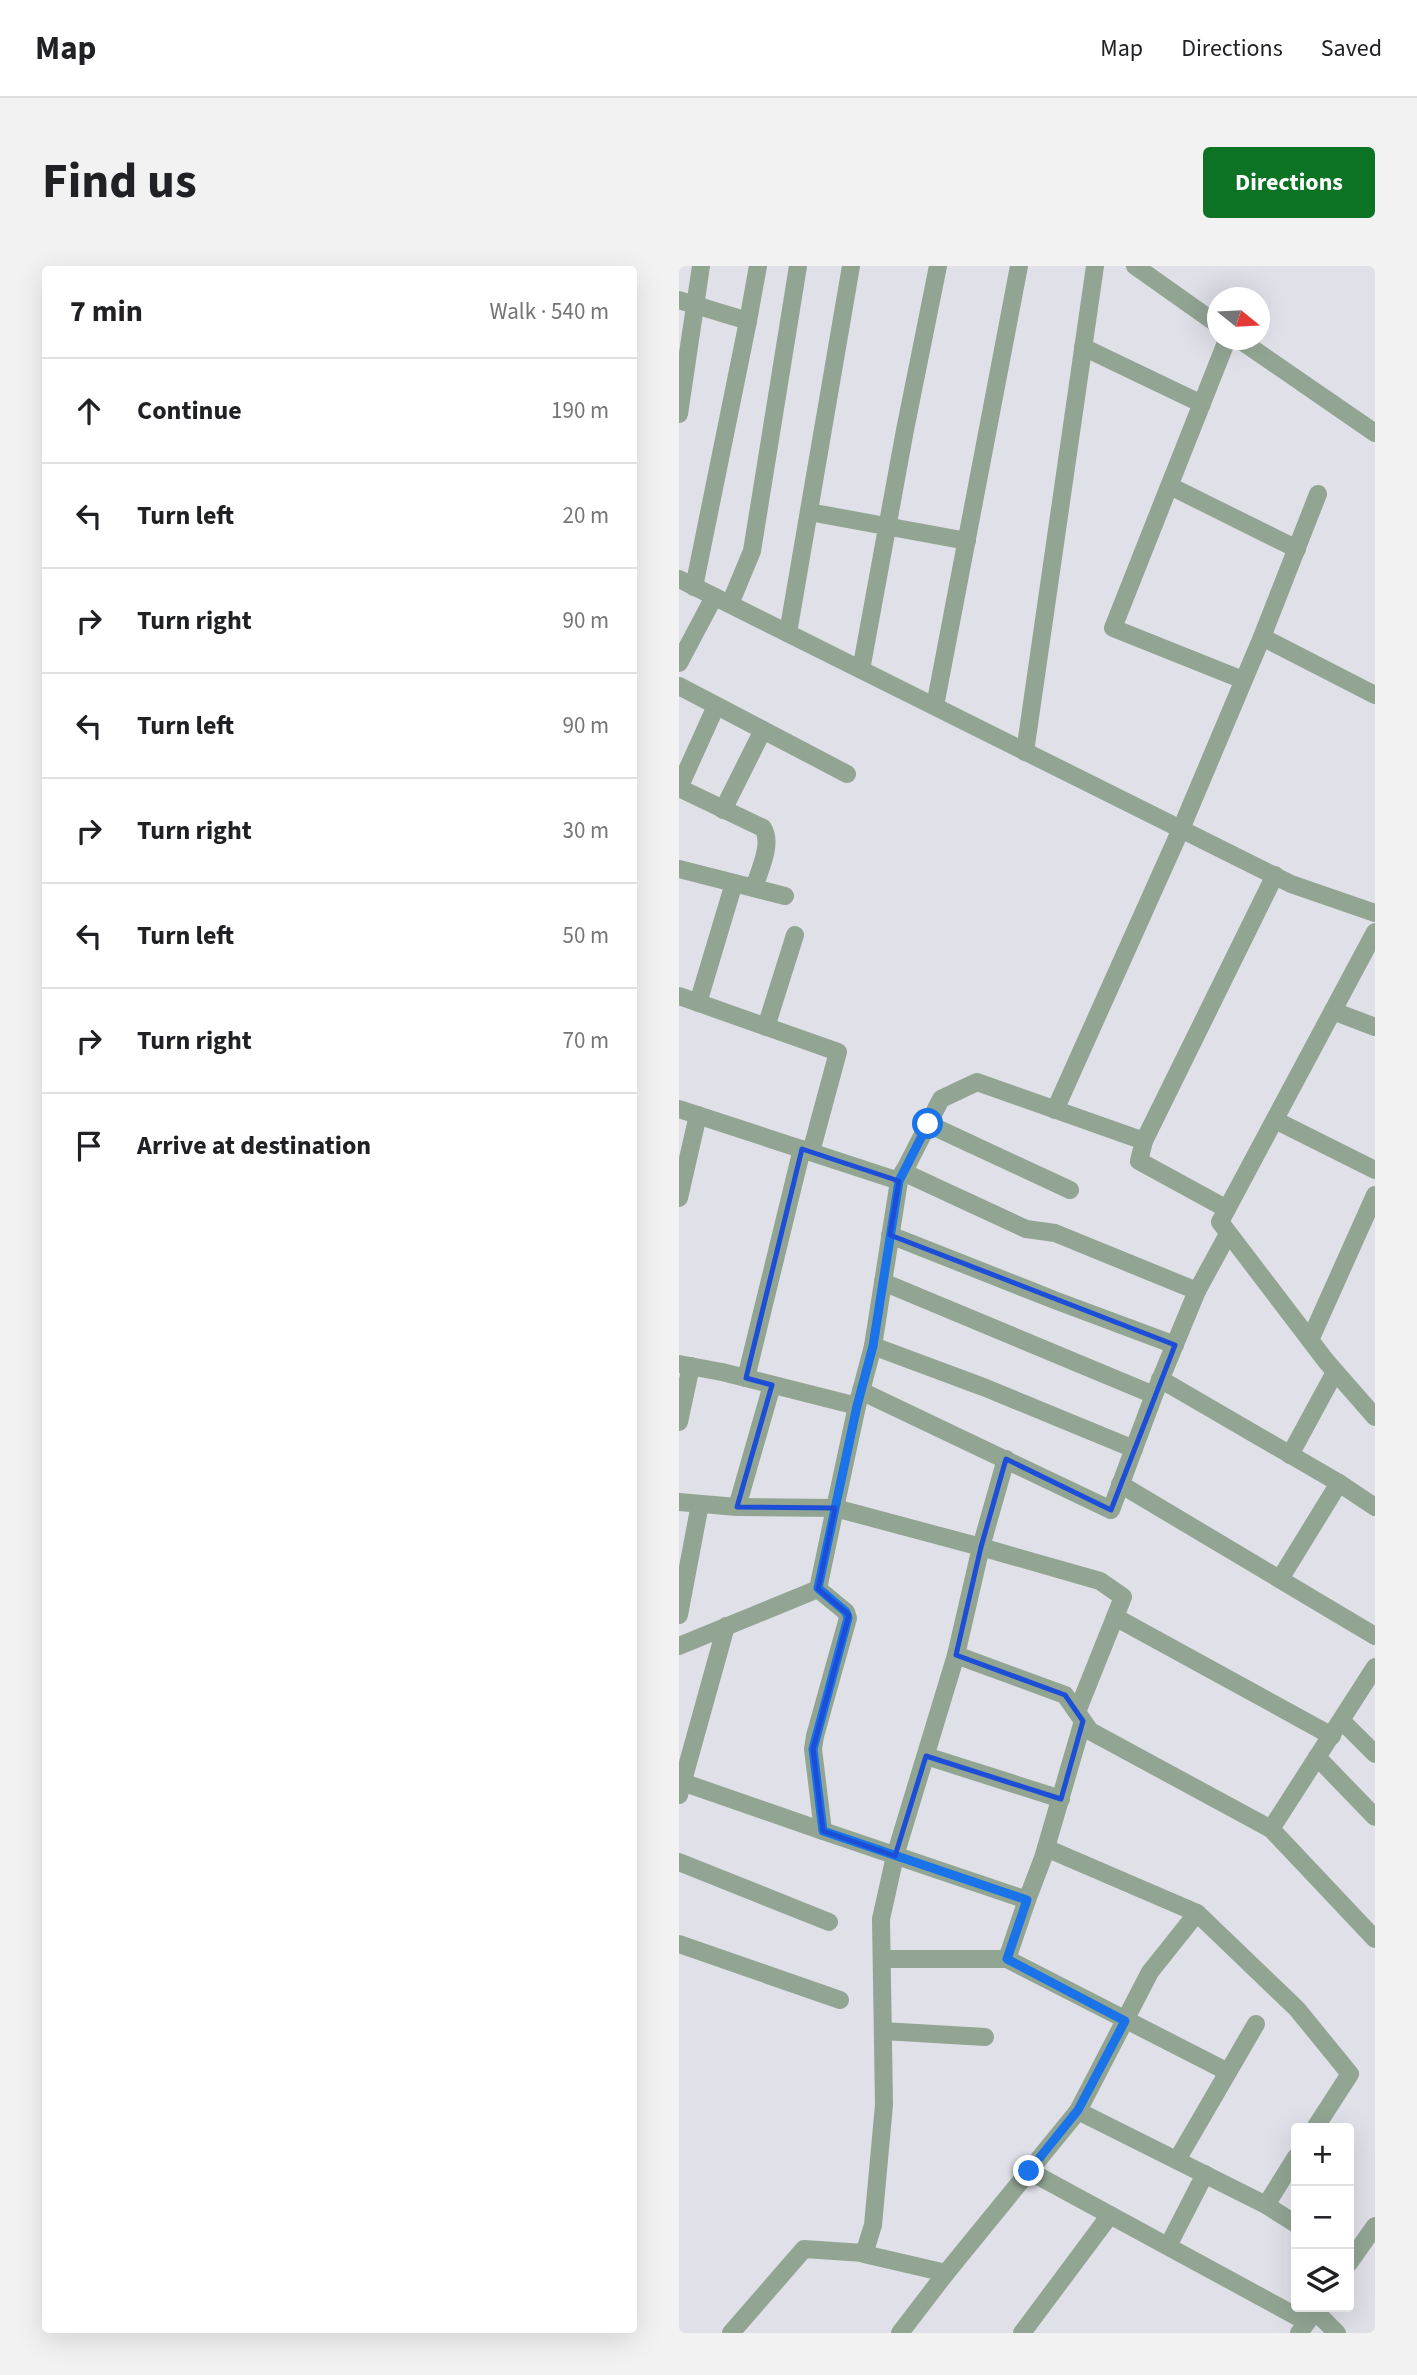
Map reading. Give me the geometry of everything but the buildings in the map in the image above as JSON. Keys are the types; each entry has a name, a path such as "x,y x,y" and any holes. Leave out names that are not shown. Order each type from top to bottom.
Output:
{"street":[{"path":"679,414 687,302 701,266"},
{"path":"758,266 687,583 1291,884 1375,913"},
{"path":"679,663 752,551 798,266"},
{"path":"788,633 851,266"},
{"path":"861,670 938,266"},
{"path":"935,706 1019,266"},
{"path":"1025,751 1095,266"},
{"path":"1135,266 1207,317"},
{"path":"687,302 748,320"},
{"path":"1083,347 1202,404"},
{"path":"1223,350 1113,628 1244,680"},
{"path":"1255,350 1375,433"},
{"path":"1170,486 1297,549"},
{"path":"1055,1110 1181,829 1262,637 1318,494"},
{"path":"809,512 968,541"},
{"path":"1262,637 1375,695"},
{"path":"679,686 847,774"},
{"path":"716,706 679,788 763,828 767,834 767,842 754,888"},
{"path":"723,810 762,730"},
{"path":"679,869 785,896"},
{"path":"1227,1209 1139,1161 1144,1141 1275,876"},
{"path":"698,1003 734,883"},
{"path":"1375,932 1220,1222 1335,1372 1375,1417"},
{"path":"766,1027 795,935"},
{"path":"679,996 838,1052 806,1151 745,1378"},
{"path":"1333,1011 1375,1027"},
{"path":"818,1588 873,1346 901,1177 941,1098 977,1082 1144,1141"},
{"path":"679,1109 806,1151 901,1177 1025,1230 1055,1233 1197,1291"},
{"path":"679,1198 698,1115"},
{"path":"1275,1120 1375,1170"},
{"path":"928,1124 1070,1189"},
{"path":"1310,1340 1375,1195"},
{"path":"679,1422 685,1365 772,1385 859,1399 1006,1459 1111,1510 1157,1387 1197,1291 1229,1234"},
{"path":"890,1235 1175,1345"},
{"path":"883,1282 1157,1387 1290,1455 1375,1507"},
{"path":"873,1346 986,1388 1133,1449"},
{"path":"1290,1455 1335,1372"},
{"path":"737,1507 772,1385"},
{"path":"864,2253 873,2225 884,2105 881,1919 895,1856 956,1655 981,1547 1006,1459"},
{"path":"1280,1579 1339,1483"},
{"path":"1121,1484 1375,1636"},
{"path":"679,1502 737,1507 835,1508 1100,1581 1123,1597 1080,1716 1047,1848 1007,1959"},
{"path":"679,1615 700,1504"},
{"path":"679,1646 818,1588"},
{"path":"818,1588 846,1612 848,1618 813,1749 823,1831"},
{"path":"1115,1617 1337,1728 1375,1754"},
{"path":"726,1626 680,1786 1027,1900"},
{"path":"956,1655 1065,1695 1090,1731 1271,1829 1375,1939"},
{"path":"1271,1829 1375,1667"},
{"path":"926,1756 1061,1799"},
{"path":"1317,1757 1375,1817"},
{"path":"1047,1848 1196,1913 1297,2009 1350,2074 1318,2123"},
{"path":"679,1862 829,1922"},
{"path":"899,2333 1078,2110 1150,1972 1196,1913"},
{"path":"679,1944 840,2000"},
{"path":"882,1958 1007,1959 1228,2072"},
{"path":"1177,2160 1256,2024"},
{"path":"883,2031 985,2037"},
{"path":"1078,2110 1266,2205 1291,2221"},
{"path":"1266,2205 1291,2165"},
{"path":"1029,2171 1337,2333"},
{"path":"1168,2246 1205,2174"},
{"path":"1022,2333 1110,2215"},
{"path":"1354,2256 1373,2235"},
{"path":"731,2333 804,2249 864,2253 946,2273"}],"highlighted area":[{"path":"802,1149 899,1181 890,1235 1175,1345 1111,1510 1006,1459 981,1547 956,1655 1065,1695 1083,1721 1061,1799 926,1756 895,1856 823,1831 813,1749 849,1615 818,1589 835,1508 737,1507 772,1385 746,1378"}],"route":[{"path":"928,1124 899,1181 873,1346 857,1406 818,1588 846,1612 848,1618 813,1749 823,1831 1027,1900 1007,1959 1125,2021 1078,2110 1029,2171"}]}
